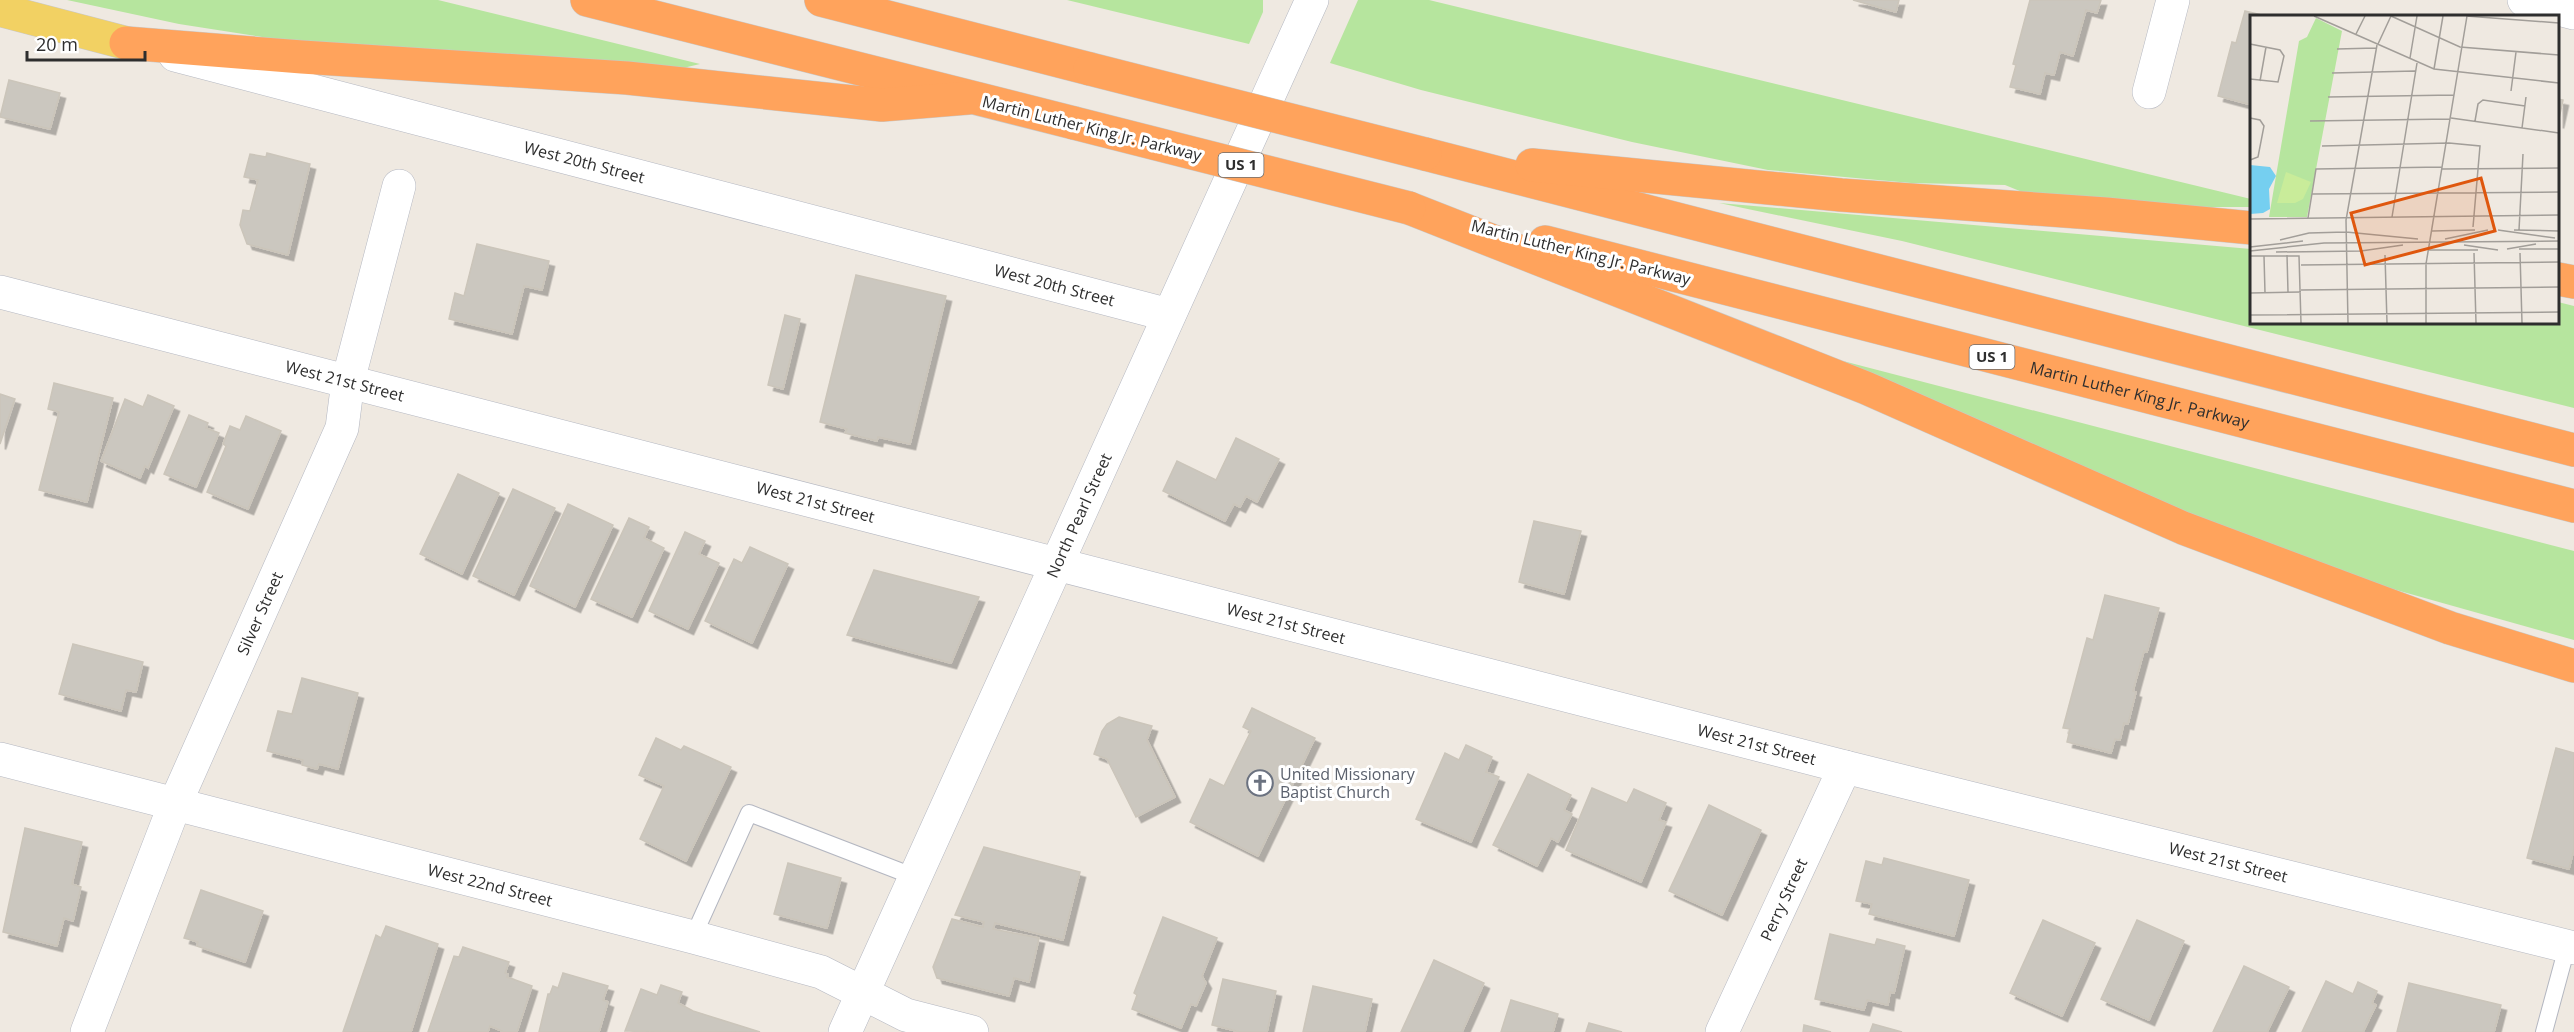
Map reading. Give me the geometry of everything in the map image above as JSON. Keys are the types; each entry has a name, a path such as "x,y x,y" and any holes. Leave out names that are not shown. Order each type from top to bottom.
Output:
{"highway":[{"name":"Martin Luther King Jr. Parkway","path":"587,0 2574,506"},
{"path":"821,0 2574,450"},
{"path":"918,0 1090,69"},
{"path":"126,43 627,78 882,105 968,98"},
{"path":"1425,154 1841,195 2106,214 2250,228"},
{"path":"1409,208 1866,388 2183,528 2450,628 2574,666"},
{"path":"2559,279 2574,282"}],"main road":[{"name":"West 20th Street","path":"0,10 126,43"}],"street":[{"name":"North Pearl Street","path":"845,1032 1054,565 1312,0"},
{"path":"2149,92 2173,0"},
{"path":"2524,0 2574,13"},
{"name":"West 20th Street","path":"126,43 1169,315"},
{"name":"Silver Street","path":"87,1032 176,804 342,428 348,381 399,186"},
{"name":"West 21st Street","path":"0,292 1845,768 2570,948"},
{"name":"West 22nd Street","path":"0,759 693,936 821,972 906,1015 972,1032"},
{"name":"Perry Street","path":"1722,1032 1845,768"}],"lane":[{"path":"693,936 749,813 915,877"},
{"path":"2544,1032 2570,948"}],"green space":[{"path":"67,0 438,0 700,64 683,68 275,39 179,24"},
{"path":"1067,0 1263,0 1263,12 1249,44"},
{"path":"1358,0 1429,0 2250,199 2250,207 2180,207 2032,196 2005,185 1911,183 1768,170 1632,142 1421,90 1330,63"},
{"path":"1719,203 2250,249 2250,324 2559,324 2559,302 2574,306 2574,408 1902,241"},
{"path":"1843,361 2574,551 2574,640 2382,586 2138,494"}],"building":[{"path":"1853,0 1899,0 1896,12"},
{"path":"2030,0 2101,0 2097,13 2086,10 2073,56 2060,52 2054,75 2045,73 2040,94 2010,87 2016,65 2013,64"},
{"path":"2245,11 2262,15 2250,15 2250,104 2218,96 2232,42 2236,43"},
{"path":"9,80 60,93 50,129 0,117"},
{"path":"2559,99 2563,100 2559,118"},
{"path":"267,153 310,164 288,255 247,244 240,225 243,210 250,211 258,180 244,177 250,154 266,157"},
{"path":"477,244 549,261 542,290 524,286 512,334 449,319 455,293 464,296"},
{"path":"856,275 946,296 910,444 878,437 877,441 845,433 847,429 820,422"},
{"path":"785,315 800,319 783,389 768,385"},
{"path":"54,383 113,398 87,502 39,490 59,412 48,409"},
{"path":"0,394 15,399 0,444"},
{"path":"148,395 174,406 148,468 145,466 140,478 101,461 125,399 143,407"},
{"path":"189,415 208,423 206,428 219,433 196,487 164,474"},
{"path":"246,416 281,431 248,509 207,492 226,446 223,444 230,426 240,430"},
{"path":"1236,438 1279,459 1257,502 1246,496 1240,507 1234,504 1225,521 1163,491 1177,461 1216,480"},
{"path":"458,474 499,493 462,574 420,554"},
{"path":"513,489 555,508 514,595 473,576"},
{"path":"568,504 613,525 575,607 530,586"},
{"path":"629,518 649,527 644,538 664,548 632,617 591,599"},
{"path":"1534,521 1581,531 1564,594 1519,582"},
{"path":"685,532 705,541 699,554 719,563 688,629 649,611"},
{"path":"750,547 788,564 752,643 705,621 734,559 742,563"},
{"path":"874,570 979,597 951,663 847,635"},
{"path":"2105,595 2159,608 2133,691 2136,692 2128,724 2124,723 2120,740 2115,739 2111,753 2067,742 2070,729 2063,728 2087,638 2093,640"},
{"path":"73,644 143,662 136,692 126,690 121,711 59,694"},
{"path":"302,678 358,693 338,769 319,764 317,769 302,765 303,760 267,751 278,711 292,714"},
{"name":"United Missionary Baptist Church","path":"1252,708 1315,738 1258,856 1190,822 1210,779 1224,786 1251,731 1243,727"},
{"path":"1119,717 1152,726 1147,740 1175,797 1136,817 1107,759 1094,754 1102,731 1107,724"},
{"path":"656,738 681,750 684,746 731,767 686,861 640,839 664,786 639,775"},
{"path":"1466,745 1492,757 1486,772 1499,777 1471,842 1416,819 1445,753 1459,760"},
{"path":"2556,748 2574,753 2574,849 2569,869 2527,858"},
{"path":"1528,774 1571,795 1564,810 1572,814 1558,842 1551,838 1537,866 1493,845"},
{"path":"1592,788 1627,803 1634,789 1666,803 1659,820 1666,822 1641,882 1566,850"},
{"path":"1709,805 1761,830 1722,915 1669,891"},
{"path":"25,828 82,842 72,884 81,887 73,921 64,918 57,946 3,932"},
{"path":"984,847 1080,872 1063,940 995,923 993,929 1039,938 1029,982 1014,978 1009,996 937,978 933,967 952,919 983,927 984,922 955,915"},
{"path":"1884,858 1969,880 1954,936 1869,914 1872,904 1856,901 1866,861 1882,865"},
{"path":"788,863 841,878 827,928 774,914"},
{"path":"201,890 263,911 245,962 197,946 198,942 184,938"},
{"path":"1163,917 1217,938 1202,976 1206,983 1196,1006 1191,1004 1181,1028 1132,1009 1137,995 1134,993"},
{"path":"2043,920 2095,943 2062,1016 2010,993"},
{"path":"2137,920 2184,941 2149,1020 2101,999"},
{"path":"386,926 438,944 411,1032 343,1032 376,935 381,938"},
{"path":"1830,934 1875,945 1877,939 1905,946 1894,993 1890,992 1888,1005 1867,1000 1864,1010 1815,999"},
{"path":"463,947 509,962 505,973 508,974 507,977 532,986 517,1032 504,1032 490,1026 488,1032 428,1032 454,956 459,957"},
{"path":"1434,960 1484,983 1462,1032 1401,1032"},
{"path":"2244,966 2289,987 2267,1032 2213,1032"},
{"path":"563,973 608,986 603,1000 608,1002 599,1032 539,1032 548,994 553,986 558,988"},
{"path":"1223,979 1276,991 1267,1032 1240,1032 1212,1025"},
{"path":"2326,981 2353,994 2358,982 2377,991 2372,1003 2376,1005 2363,1032 2302,1032"},
{"path":"2409,983 2501,1005 2494,1032 2397,1032"},
{"path":"661,985 682,992 678,1003 693,1011 760,1032 625,1031 641,989 657,995"},
{"path":"1313,986 1372,999 1365,1032 1303,1032"},
{"path":"1511,1000 1558,1014 1553,1032 1501,1032"},
{"path":"1589,1023 1622,1032 1586,1032"},
{"path":"1873,1024 1902,1032 1870,1032"},
{"path":"1804,1025 1831,1032 1803,1032"}],"place":[{"name":"United Missionary Baptist Church","path":"1260,783"}]}
